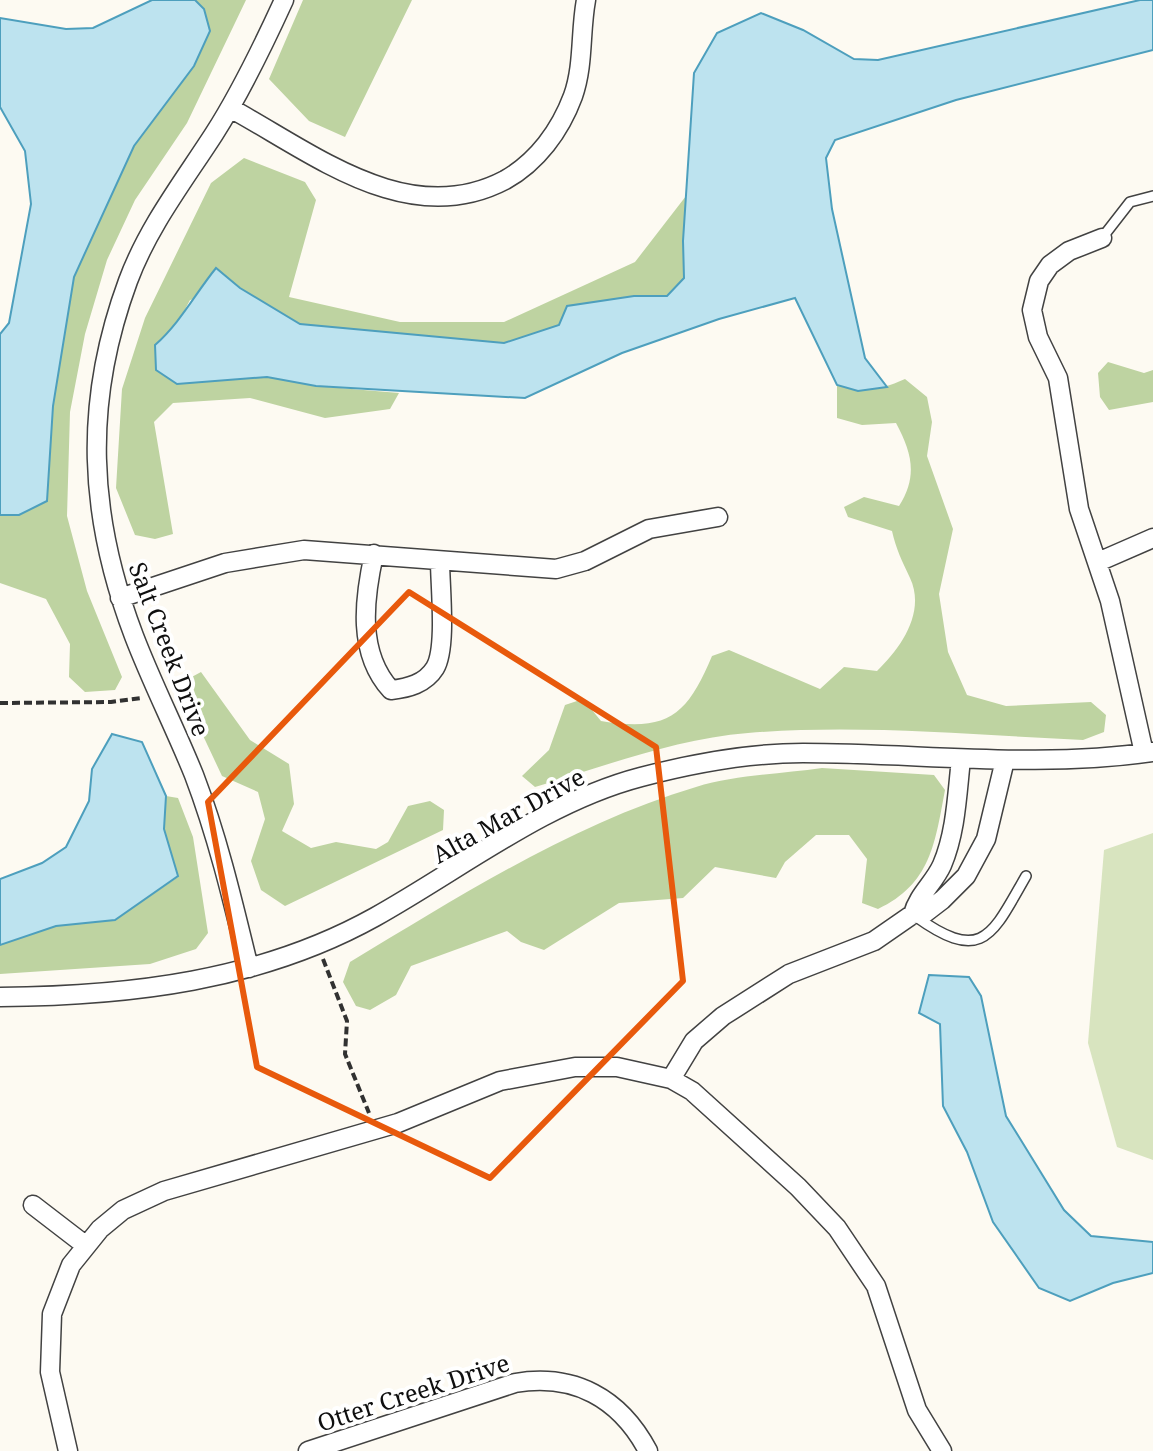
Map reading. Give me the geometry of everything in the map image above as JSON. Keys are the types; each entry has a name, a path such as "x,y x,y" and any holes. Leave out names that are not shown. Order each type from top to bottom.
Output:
{"street":[{"name":"Salt Creek Drive","path":"249,968 219,846 120,598 104,543 96,460 97,419 112,331 146,240 230,108 284,0"},
{"path":"230,108 388,191 419,198 464,196 514,175 544,147 560,125 578,78 586,0"},
{"path":"1102,238 1069,251 1050,265 1039,281 1032,310 1038,337 1058,378 1079,509 1098,562 1149,752"},
{"path":"120,598 225,563 304,550 556,569 571,567 649,529 718,517"},
{"path":"1098,562 1153,538"},
{"path":"374,554 366,591 368,647 376,674 391,690 420,683 434,669 439,653 440,561"},
{"name":"Alta Mar Drive","path":"0,997 130,992 249,968 316,944 372,919 549,815 638,778 705,762 800,753 1005,760 1149,752"},
{"path":"913,914 916,901 931,885 941,866 950,841 961,759"},
{"path":"671,1079 694,1041 723,1016 789,974 874,941 913,914 925,913 966,876 991,824 1005,760"},
{"path":"68,1451 50,1372 49,1337 58,1292 85,1245 123,1210 150,1196 376,1130 467,1093 535,1072 617,1067 671,1079 692,1091 798,1187 858,1255 889,1319 917,1410 942,1451"},
{"path":"33,1205 85,1245"},
{"name":"Otter Creek Drive","path":"308,1451 515,1383 534,1380 573,1383 606,1399 623,1414 648,1451"}],"lane":[{"path":"1102,238 1130,202 1153,196"},
{"path":"913,914 945,937 971,941 984,938 998,924 1026,876"}],"path":[{"path":"0,703 111,702 159,693"},
{"path":"316,944 347,1021 345,1054 376,1130"}],"highlighted area":[{"path":"409,592 656,747 683,981 490,1178 257,1067 208,802"}],"green space":[{"path":"195,0 246,0 187,123 135,200 107,260 85,334 70,412 67,516 87,591 122,677 115,690 85,692 69,677 70,644 46,599 0,583 0,515 19,515 47,501 53,406 74,277 134,146 194,66 204,9"},
{"path":"303,0 412,0 345,137 309,121 269,79"},
{"path":"244,158 305,182 316,200 289,297 400,322 504,322 635,262 686,196 684,278 667,296 634,296 567,306 560,325 505,343 300,324 240,288 190,300 175,328 155,345 156,370 177,384 267,377 316,386 399,393 390,409 325,418 250,398 173,403 154,422 173,534 155,539 135,535 116,488 122,389 145,318 211,183"},
{"path":"1108,362 1144,373 1153,370 1153,402 1109,410 1100,397 1098,373"},
{"path":"905,379 927,397 932,422 927,456 953,529 939,594 948,652 967,695 1006,706 1091,702 1106,715 1104,732 1083,740 874,730 748,733 667,747 535,787 522,776 549,750 565,705 583,699 601,721 643,724 659,721 683,706 712,656 729,650 820,689 844,667 877,671 886,662 908,629 915,604 914,591 892,531 848,517 844,507 864,497 899,506 909,485 911,464 896,423 862,425 837,418 837,385 872,389"},
{"path":"201,672 250,740 289,764 294,804 282,831 311,848 336,842 376,849 388,842 408,806 430,801 444,810 443,830 285,906 261,890 251,861 265,819 258,792 222,776 183,693 188,679"},
{"path":"822,768 934,775 945,790 928,860 909,887 878,909 862,903 867,859 849,835 816,835 785,862 776,878 715,867 683,898 619,903 544,950 521,942 507,931 411,966 396,995 370,1010 356,1006 343,982 350,962 518,864 605,821 650,802 711,783"},
{"path":"166,796 178,798 193,837 208,933 196,949 150,964 0,974 0,945 56,926 115,920 178,877 164,829"},
{"path":"1153,833 1153,1160 1117,1147 1088,1043 1104,850"}],"water":[{"path":"152,0 195,0 204,9 210,31 194,66 134,146 74,277 53,406 47,501 19,515 0,515 0,334 9,323 31,204 25,151 0,107 0,18 66,29 93,28"},
{"path":"1140,0 1153,0 1153,50 956,100 835,140 826,158 832,209 865,358 887,387 858,391 837,385 795,298 719,319 622,353 525,398 316,386 267,377 177,384 156,370 155,345 180,318 216,268 240,288 300,324 504,343 559,325 567,306 634,296 667,296 684,278 683,241 694,73 717,33 761,13 803,30 854,59 878,60"},
{"path":"112,734 142,742 166,796 164,829 178,876 115,920 56,926 0,945 0,879 42,863 66,847 89,801 92,769"},
{"path":"929,975 969,977 981,996 1006,1116 1064,1210 1091,1236 1153,1242 1153,1273 1113,1283 1070,1301 1039,1288 993,1222 967,1152 943,1106 940,1024 919,1013"}]}
